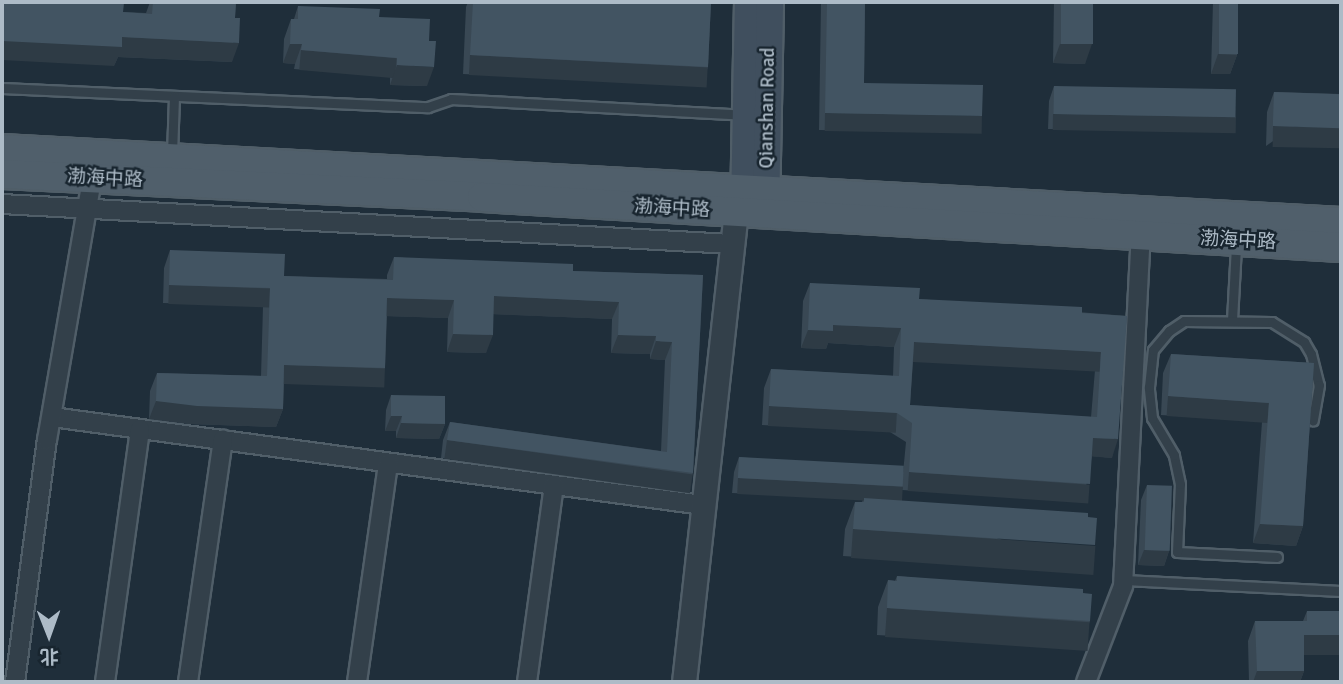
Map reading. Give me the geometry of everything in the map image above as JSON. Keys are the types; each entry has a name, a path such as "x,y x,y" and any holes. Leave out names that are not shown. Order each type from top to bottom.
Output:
{"main road":[{"name":"Qianshan Road","path":"748,2 746,115 752,203"},
{"name":"Qianshan Road","path":"752,203 770,2"},
{"name":"渤海中路","path":"2,149 172,157 1141,236 1341,247"},
{"name":"渤海中路","path":"2,174 752,203 1341,222"}],"street":[{"path":"15,682 52,416 92,178"},
{"path":"684,682 732,244 752,203"},
{"path":"2,204 732,244"},
{"path":"1086,682 1124,580 1141,236"},
{"path":"52,416 703,505"},
{"path":"104,682 141,429"},
{"path":"188,682 223,440"},
{"path":"357,682 388,463"},
{"path":"527,682 554,485"}],"lane":[{"path":"2,88 428,107 451,99 746,115"},
{"path":"172,157 174,96"},
{"path":"1232,320 1236,241"},
{"path":"1277,557 1177,552 1180,484 1174,455 1152,418 1149,387 1153,350 1184,321 1272,322 1304,342 1319,385 1313,420"},
{"path":"1124,580 1341,591"}],"building":[{"path":"2,2 124,3 123,12 152,14 153,2 236,2 235,18 240,18 239,43 122,37 122,47 2,41"},
{"path":"473,2 711,2 708,67 470,55"},
{"path":"827,2 865,2 864,83 983,85 982,116 825,113"},
{"path":"1061,2 1093,2 1093,44 1061,44"},
{"path":"1219,2 1238,2 1238,54 1219,54"},
{"path":"298,6 380,9 379,17 430,19 429,41 436,41 434,67 397,65 397,58 301,50 302,44 290,44 291,19 298,19"},
{"path":"1054,86 1236,89 1235,117 1054,114"},
{"path":"1274,92 1341,94 1340,128 1273,126"},
{"path":"170,250 285,254 284,276 393,280 394,257 573,264 573,271 703,275 693,473 447,440 450,422 667,452 672,342 656,341 656,336 618,335 619,302 494,296 493,335 453,334 454,300 387,298 385,368 284,365 283,409 197,406 156,401 157,373 267,376 270,288 169,285"},
{"path":"810,283 920,288 919,299 1082,307 1082,313 1127,316 1118,439 1093,438 1090,484 909,472 912,423 897,413 769,406 771,369 899,376 901,328 833,325 833,331 808,330","holes":["914,342 1101,352 1097,417 910,405"]},
{"path":"1171,354 1314,363 1303,526 1260,524 1269,403 1168,396"},
{"path":"391,395 445,396 445,424 401,423 402,416 391,416"},
{"path":"739,457 904,466 903,487 738,478"},
{"path":"1147,485 1172,486 1170,551 1145,550"},
{"path":"864,498 1088,513 1088,517 1097,518 1095,545 853,529 855,502 864,502"},
{"path":"897,576 1083,589 1083,593 1092,594 1090,621 887,608 888,580 897,581"},
{"path":"1307,611 1341,611 1341,635 1304,635 1304,671 1257,671 1255,621 1307,621"}]}
